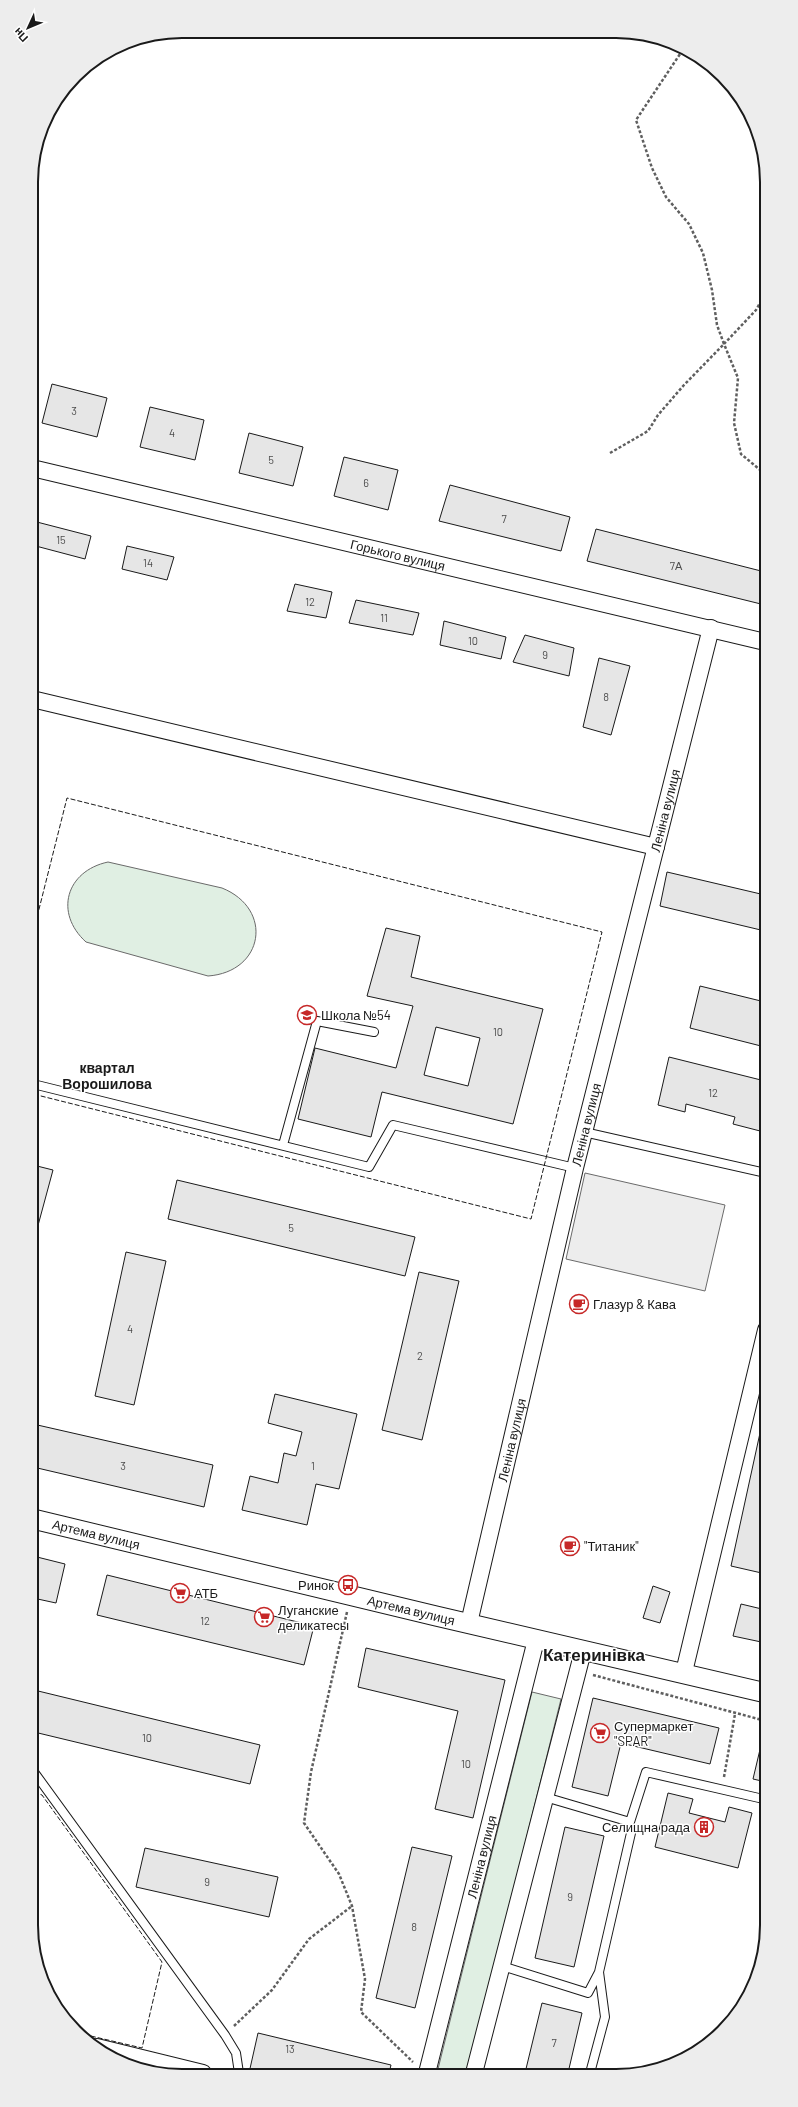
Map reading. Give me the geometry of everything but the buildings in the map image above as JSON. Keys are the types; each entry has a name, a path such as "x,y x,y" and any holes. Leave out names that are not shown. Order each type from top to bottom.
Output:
{"street":[{"name":"Горького вулиця","path":"38,469 760,641"},
{"name":"Леніна вулиця","path":"469,1623 575,1168 711,628"},
{"path":"38,700 656,847"},
{"path":"684,1672 760,1355"},
{"name":"Артема вулиця","path":"38,1519 582,1651 684,1672 760,1691"},
{"name":"Леніна вулиця","path":"428,2069 536,1640"},
{"path":"475,2069 582,1651"},
{"path":"111,2050 187,2069"}],"lane":[{"path":"283,1145 316,1021 374,1032"},
{"path":"38,1085 369,1167 393,1124 575,1168"},
{"path":"584,1132 760,1172"},
{"path":"545,1797 630,1822 646,1772 759,1798"},
{"path":"38,1778 225,2035 236,2053 238,2069"},
{"path":"502,1966 588,1993 599,1972 631,1833"},
{"path":"591,2069 605,2017 599,1972"}],"path":[{"path":"680,54 636,120 652,168 666,197 689,224 703,253 712,290 717,325 738,378 734,424 741,454 760,471"},
{"path":"610,453 648,431 658,416 684,385 756,310 760,303"},
{"path":"352,1596 311,1772 304,1823 339,1874 352,1906 365,1979 362,2012 414,2063"},
{"path":"577,1671 760,1720"},
{"path":"722,1790 735,1714"},
{"path":"225,2035 272,1990 309,1939 352,1906"}],"green space":[{"path":"108,862 222,888 239,898 250,910 255,924 256,938 251,952 241,964 227,972 208,976 86,942 76,931 70,919 68,906 69,894 74,884 82,874 94,867"},
{"path":"532,1692 561,1699 469,2069 438,2069"}],"shaded area":[{"path":"585,1173 725,1205 705,1291 566,1259"}],"fence":[{"path":"38,913 67,798 602,932 531,1219 38,1095"},
{"path":"38,1794 42,1795 162,1962 142,2048 90,2036"}],"place":[{"name":"Школа №54","path":"307,1015"},
{"name":"Глазур & Кава","path":"579,1304"},
{"name":"\"Титаник\"","path":"570,1546"},
{"name":"Ринок","path":"348,1585"},
{"name":"АТБ","path":"180,1593"},
{"name":"Луганские деликатесы","path":"264,1617"},
{"name":"Супермаркет \"SPAR\"","path":"600,1733"},
{"name":"Селищна рада","path":"704,1827"}],"district":[{"name":"квартал Ворошилова","path":"107,1076"},
{"name":"Катеринівка","path":"594,1655"}]}
